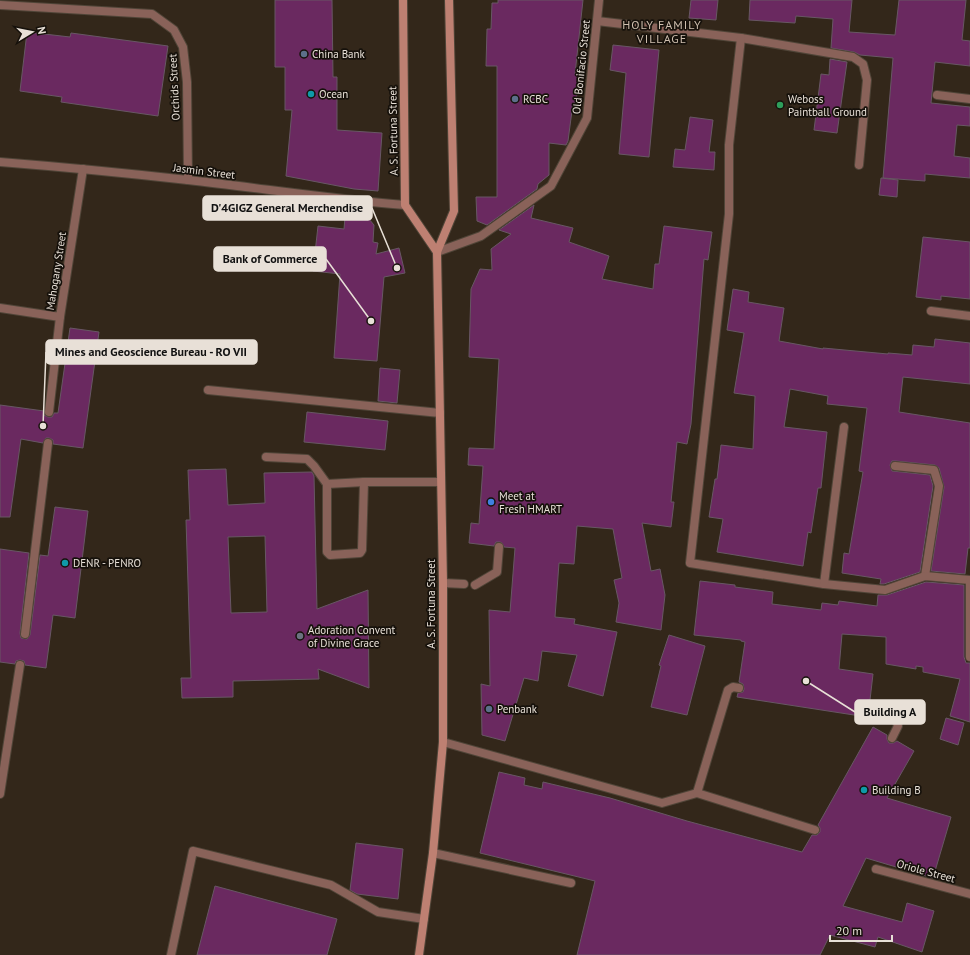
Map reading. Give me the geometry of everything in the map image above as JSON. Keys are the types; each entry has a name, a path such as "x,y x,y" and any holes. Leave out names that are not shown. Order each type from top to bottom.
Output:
{"main road":[{"name":"A. S. Fortuna Street","path":"403,0 405,206"},
{"name":"A. S. Fortuna Street","path":"419,955 433,853 442,742 443,583 437,252 454,211 449,0"},
{"path":"405,206 437,252"}],"street":[{"name":"Old Bonifacio Street","path":"437,252 481,236 551,186 587,118 599,0"},
{"name":"Orchids Street","path":"0,4 152,14 174,30 183,47 187,82 188,180"},
{"path":"597,21 741,38 853,57 863,64 867,80 859,165"},
{"path":"741,38 729,145 729,214 690,563 824,584 885,590 925,576 970,580 970,656"},
{"path":"937,95 970,99"},
{"name":"Jasmin Street","path":"0,162 188,180 405,206"},
{"name":"Mahogany Street","path":"0,308 60,317 83,169"},
{"path":"932,311 970,316"},
{"path":"49,412 60,317"},
{"path":"208,390 440,413"},
{"path":"824,584 844,427"},
{"path":"25,634 48,443"},
{"path":"266,457 307,459 327,484 327,552 330,555 360,554 363,547 364,482"},
{"path":"895,466 934,470 939,486 925,576"},
{"path":"327,484 364,482 441,482"},
{"path":"475,585 497,572 499,547"},
{"path":"443,583 464,584"},
{"path":"0,794 20,665"},
{"path":"697,793 728,690 733,687 739,688"},
{"path":"869,705 894,713 898,726 892,738"},
{"path":"442,742 662,803 697,793 815,830"},
{"path":"171,955 193,851 331,886 378,912 424,919"},
{"path":"433,853 571,883"},
{"name":"Oriole Street","path":"876,869 970,894"}],"building":[{"path":"275,0 332,0 333,77 337,77 337,130 382,133 378,191 354,189 286,176 292,110 285,110 285,67 275,67"},
{"path":"498,0 583,0 575,74 579,74 576,103 573,103 568,141 566,145 549,143 549,175 538,184 537,189 487,225 477,221 476,197 497,197 497,66 486,66 487,29 491,29 492,3 498,3"},
{"path":"691,0 718,0 716,20 689,18"},
{"path":"750,0 852,0 849,32 895,35 899,0 966,0 962,40 970,41 970,66 935,62 931,103 970,107 970,126 957,125 954,156 970,158 970,178 925,174 925,181 883,178 893,58 860,55 854,52 831,48 833,19 796,16 795,23 749,20"},
{"path":"27,32 70,37 71,33 168,46 158,116 61,102 62,97 20,91"},
{"path":"613,45 659,50 649,157 619,154 626,73 610,70"},
{"path":"830,59 847,62 837,133 814,130 821,74 829,75"},
{"path":"690,117 713,120 709,152 715,152 714,170 673,167 675,149 685,150"},
{"path":"881,178 898,180 897,197 879,195"},
{"path":"346,205 358,206 374,225 373,242 378,243 376,254 399,248 405,273 384,277 377,361 334,358 340,274 313,271 318,226 344,229"},
{"path":"534,205 531,218 573,228 569,242 609,256 602,279 653,289 655,264 659,264 664,226 712,232 708,260 704,259 691,424 687,444 677,442 671,502 674,502 671,527 642,523 651,571 660,569 665,595 661,630 616,622 619,603 614,580 622,578 613,529 577,526 574,564 559,563 555,617 575,619 574,624 617,632 603,696 568,686 577,655 542,651 538,681 524,678 505,741 482,735 481,684 490,686 489,610 510,612 515,548 504,547 500,542 496,542 494,546 469,543 471,523 479,524 483,466 468,465 469,448 494,449 499,359 469,357 471,289 480,269 492,270 491,249 511,234 499,230"},
{"path":"923,237 970,242 970,299 941,296 941,300 916,297"},
{"path":"733,289 749,292 748,302 784,308 779,341 823,349 912,355 913,345 934,347 935,339 970,343 970,384 903,377 899,412 970,423 970,548 968,548 965,574 931,571 944,487 939,468 935,465 896,461 892,461 890,465 892,471 930,475 933,486 920,572 884,584 880,584 881,579 842,573 844,553 849,554 863,472 859,471 867,408 827,404 828,396 790,389 784,427 827,432 821,488 818,488 811,533 808,532 803,566 717,552 723,519 709,517 715,479 717,479 721,445 753,449 755,396 734,393 744,333 727,330"},
{"path":"70,328 99,332 83,448 53,444 53,440 49,438 46,438 43,443 21,439 10,517 0,517 0,405 44,411 44,415 48,417 52,417 54,413 58,413"},
{"path":"380,368 400,370 397,403 378,401"},
{"path":"307,412 388,421 385,450 304,442"},
{"path":"226,469 228,505 265,503 264,473 312,472 314,476 317,609 368,590 369,688 318,669 319,679 233,681 233,697 182,698 181,678 191,678 186,520 190,520 188,470","holes":["265,536 267,612 231,613 228,537"]},
{"path":"55,507 88,511 75,618 53,615 46,668 25,665 24,661 20,660 16,661 15,664 0,662 0,549 29,553 20,633 21,638 27,639 30,635 40,555 48,556"},
{"path":"700,581 735,585 735,587 773,592 772,604 821,610 822,603 838,605 839,601 877,606 878,595 887,595 926,582 964,585 964,657 966,663 970,663 970,722 950,716 960,679 923,672 923,667 916,666 916,669 886,664 886,637 842,634 839,669 873,674 870,700 867,700 864,704 864,707 868,710 867,717 737,697 738,693 743,692 744,689 743,684 739,682 745,642 741,640 694,635"},
{"path":"669,635 705,646 687,715 651,707 661,666 659,665"},
{"path":"946,718 964,723 958,745 940,739"},
{"path":"873,727 887,735 889,743 897,741 914,751 887,798 951,817 933,878 866,858 843,906 902,922 907,903 934,911 922,952 878,937 875,947 830,935 820,955 577,955 595,881 480,853 499,772 525,778 524,785 542,789 543,782 610,798 687,821 802,852 812,835 817,835 820,832 818,825"},
{"path":"356,843 403,849 398,899 357,894 350,890"},
{"path":"215,886 337,919 327,955 197,955"}],"place":[{"name":"China Bank","path":"304,54"},
{"name":"Ocean","path":"311,94"},
{"name":"RCBC","path":"515,99"},
{"name":"Weboss Paintball Ground","path":"780,105"},
{"name":"D'4GIGZ General Merchendise","path":"397,268"},
{"name":"Bank of Commerce","path":"371,321"},
{"name":"Mines and Geoscience Bureau - RO VII","path":"43,426"},
{"name":"Meet at Fresh HMART","path":"491,502"},
{"name":"DENR - PENRO","path":"65,563"},
{"name":"Adoration Convent of Divine Grace","path":"300,636"},
{"name":"Building A","path":"806,681"},
{"name":"Penbank","path":"489,709"},
{"name":"Building B","path":"864,790"}],"district":[{"name":"HOLY FAMILY VILLAGE","path":"662,32"}]}
